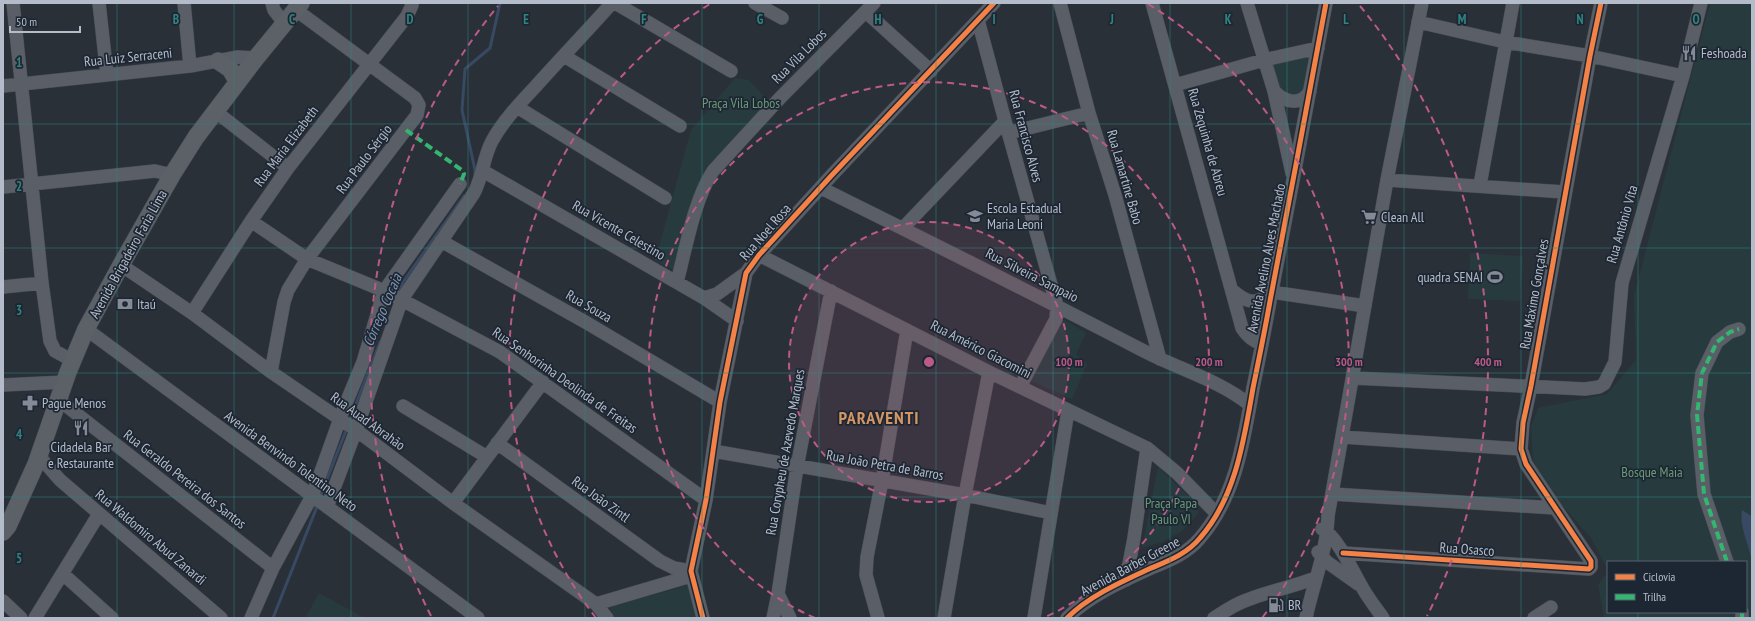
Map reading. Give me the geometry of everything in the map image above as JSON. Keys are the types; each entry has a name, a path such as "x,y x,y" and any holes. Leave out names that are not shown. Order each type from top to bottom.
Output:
{"main road":[{"name":"Avenida Brigadeiro Faria Lima","path":"3,532 8,526 33,472 65,382 86,330 121,265 172,175 196,138 215,111 298,6"},
{"path":"218,62 230,69 238,82"}],"street":[{"path":"13,3 42,284 52,347 58,354 73,361"},
{"path":"99,3 107,75"},
{"path":"184,3 190,66"},
{"path":"272,3 274,10 284,23"},
{"name":"Rua Maria Elizabeth","path":"192,313 251,221 288,168 407,16 412,5 411,3"},
{"path":"251,618 273,568 319,501 348,425 393,295 441,241 474,193 480,182 485,158 492,142 517,107 612,3"},
{"path":"615,3 731,71"},
{"path":"755,3 782,18"},
{"name":"Rua Noel Rosa","path":"703,618 691,573 706,500 720,402 746,273 759,255 994,3"},
{"name":"Rua Lamartine Babo","path":"1060,3 1089,112 1115,195 1160,359"},
{"name":"Rua Zequinha de Abreu","path":"1152,3 1233,291 1242,328 1246,335 1255,380"},
{"path":"1248,3 1274,91 1293,180"},
{"name":"Avenida Avelino Alves Machado","path":"1217,514 1227,494 1237,465 1250,405 1326,3"},
{"path":"1306,618 1328,516 1388,180 1422,3"},
{"path":"1480,185 1513,3"},
{"name":"Rua Máximo Gonçalves","path":"1589,569 1592,564 1591,561 1554,508 1526,464 1521,449 1522,423 1531,386 1564,192 1601,3"},
{"name":"Rua Antônio Vita","path":"1353,378 1592,388 1604,384 1616,362 1622,284 1683,76 1701,3"},
{"name":"Rua Paulo Sérgio","path":"271,372 285,296 307,259 417,115 419,106 415,98 368,64 298,6"},
{"path":"870,7 931,71"},
{"name":"Rua Vila Lobos","path":"677,282 706,182 780,98 870,7"},
{"name":"Rua Francisco Alves","path":"978,20 1006,127 1057,306"},
{"path":"1418,22 1505,42 1590,56 1683,76"},
{"path":"1175,85 1264,60 1318,48"},
{"path":"564,56 680,126"},
{"name":"Rua Luiz Serraceni","path":"3,86 190,66 218,62 223,59 238,57 256,58"},
{"path":"1274,91 1282,98 1292,102 1302,100 1310,91"},
{"path":"517,107 665,198"},
{"path":"215,111 288,168"},
{"path":"903,228 1006,127 1089,112"},
{"path":"3,187 155,171 172,175"},
{"name":"Rua Vicente Celestino","path":"483,171 677,282 704,298 737,321"},
{"path":"1388,180 1480,185 1564,192"},
{"path":"319,501 348,425 363,362 393,295 460,184"},
{"name":"Rua Silveira Sampaio","path":"821,188 903,228 1160,359 1229,389 1250,405"},
{"name":"Rua Senhorinha Deolinda de Freitas","path":"251,221 307,259 393,295 500,352 706,500"},
{"name":"Rua Souza","path":"441,241 587,323 720,402"},
{"name":"Rua Américo Giacomini","path":"759,255 989,372 1147,448 1177,473 1217,514"},
{"name":"Rua Auad Abrahão","path":"121,265 192,313 271,372 348,425 453,503 596,604 607,618"},
{"path":"704,298 717,294 746,273"},
{"path":"3,287 42,284"},
{"name":"Rua Corypheu de Azevedo Marques","path":"773,618 797,467 831,291"},
{"path":"1233,291 1242,298 1252,302 1263,298 1272,292 1365,306"},
{"path":"1020,387 1056,318 1057,306"},
{"name":"Avenida Benvindo Tolentino Neto","path":"86,330 478,618"},
{"path":"878,618 866,575 866,565 882,481 907,330"},
{"path":"1727,561 1704,494 1697,415 1702,374 1717,342 1734,331"},
{"path":"1246,335 1252,340 1262,344"},
{"path":"944,618 965,495 989,372"},
{"path":"1229,389 1255,380"},
{"path":"3,385 65,382"},
{"path":"453,503 543,382"},
{"name":"Rua Geraldo Pereira dos Santos","path":"59,400 273,568"},
{"path":"403,406 487,457"},
{"path":"1034,618 1068,411"},
{"path":"52,418 78,415"},
{"path":"1342,437 1521,449"},
{"name":"Rua João Zintl","path":"497,443 660,561 674,568 691,573"},
{"path":"1126,580 1134,538 1147,448"},
{"name":"Rua João Petra de Barros","path":"713,451 797,467 965,495 1051,513"},
{"name":"Rua Waldomiro Abud Zanardi","path":"39,456 60,480 98,514 221,618"},
{"name":"Rua Waldomiro Abud Zanardi","path":"33,472 60,480"},
{"path":"1332,494 1554,508"},
{"path":"1534,507 1546,495"},
{"path":"35,618 98,514"},
{"name":"Avenida Barber Greene","path":"1067,618 1082,604 1126,580 1173,559 1185,551 1202,536 1217,514"},
{"path":"1325,531 1344,553 1362,588 1383,618"},
{"name":"Rua Osasco","path":"1344,553 1589,569"},
{"path":"1354,572 1366,554"},
{"path":"1320,555 1362,588"},
{"path":"596,604 691,573"},
{"path":"63,574 112,618"},
{"path":"1215,618 1227,609 1248,599 1294,586 1315,578"},
{"path":"778,594 790,618"},
{"path":"3,601 21,618"},
{"path":"1534,618 1551,606"}],"green space":[{"name":"Bosque Maia","path":"1710,3 1752,3 1752,618 1604,618 1598,585 1607,572 1607,613 1747,613 1747,561 1607,561 1607,568 1591,538 1552,494 1533,461 1531,426 1538,408 1607,394 1636,360 1634,296"},
{"path":"1313,50 1307,89 1296,97 1281,95 1266,59"},
{"name":"Praça Vila Lobos","path":"735,78 749,80 770,103 706,167 676,271 655,261 691,130"},
{"name":"quadra SENAI","path":"1470,253 1523,256 1520,301 1468,299"},
{"path":"1060,317 1086,333 1076,354 1087,364 1072,399 1029,380"},
{"name":"Praça Papa Paulo VI","path":"1158,467 1198,505 1198,514 1181,532 1162,542 1142,548"},
{"path":"692,584 701,618 614,618 610,607"},
{"path":"319,593 365,618 305,618"}],"water":[{"path":"1742,510 1752,518 1752,565 1750,551 1742,524"}],"waterway":[{"name":"Córrego Cocaia","path":"475,175 462,110 465,69 490,48 500,3"},
{"name":"Córrego Cocaia","path":"398,293 403,282 464,196"},
{"name":"Córrego Cocaia","path":"349,422 380,342"},
{"name":"Córrego Cocaia","path":"320,497 347,428"},
{"name":"Córrego Cocaia","path":"273,618 318,504"}],"marked path":[{"path":"406,130 463,171 464,174 460,184"},
{"path":"1727,561 1704,494 1697,415 1702,373 1717,342 1730,332 1739,329"},
{"path":"1742,613 1742,618"}],"cycle path":[{"path":"703,618 691,571 706,500 720,402 746,273 759,255 832,175 994,3"},
{"path":"1067,618 1095,596 1117,584 1170,560 1195,544 1212,522 1230,486 1237,467 1246,427 1326,3"},
{"path":"1343,553 1589,569 1591,567 1591,561 1526,464 1521,449 1523,423 1601,3"}],"place":[{"name":"Feshoada","path":"1689,53"},
{"name":"Escola Estadual Maria Leoni","path":"975,216"},
{"name":"Clean All","path":"1369,217"},
{"name":"quadra SENAI","path":"1495,277"},
{"name":"Itaú","path":"125,304"},
{"name":"Pague Menos","path":"30,403"},
{"name":"Cidadela Bar e Restaurante","path":"81,428"},
{"name":"BR","path":"1276,605"}],"district":[{"name":"PARAVENTI","path":"879,417"}]}
